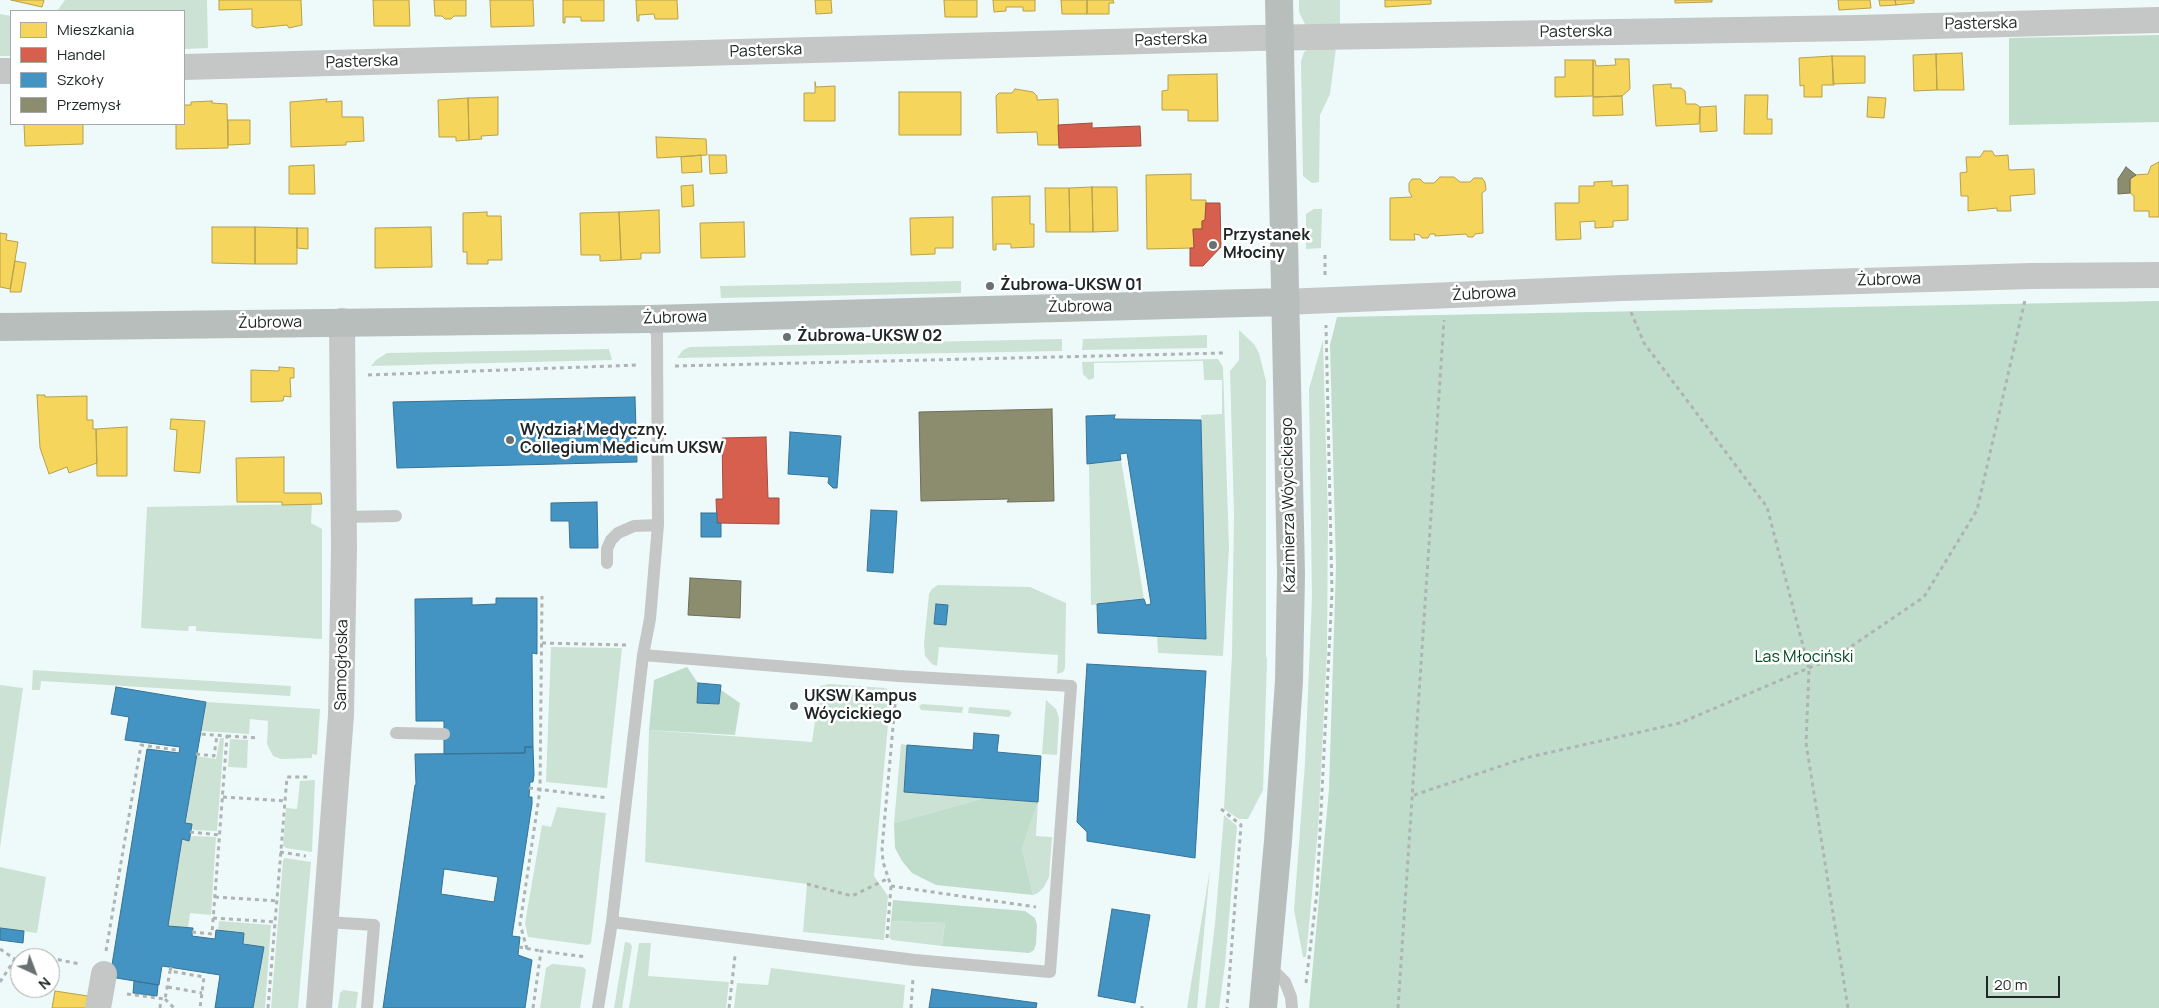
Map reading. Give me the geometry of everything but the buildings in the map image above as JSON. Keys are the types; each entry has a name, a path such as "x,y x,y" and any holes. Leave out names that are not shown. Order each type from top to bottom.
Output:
{"street":[{"name":"Kazimierza Wóycickiego","path":"1263,1008 1268,965 1289,681 1291,574 1284,302 1280,0"},
{"name":"Pasterska","path":"185,66 1280,38 1847,28 2159,20"},
{"name":"Żubrowa","path":"0,327 342,321 650,319 1284,302 1622,288 2031,276 2159,275"},
{"name":"Samogłoska","path":"319,1008 341,715 344,548 344,376 342,321"}],"lane":[{"path":"598,1008 612,922 643,655 650,619 658,525 657,334 650,319"},
{"path":"343,517 396,516"},
{"path":"607,563 607,549 618,533 634,526 658,525"},
{"path":"612,922 885,956 1050,972 1071,686 898,676 643,655"},
{"path":"396,733 444,734"},
{"path":"326,922 374,926 367,1008"},
{"path":"1268,965 1285,982 1291,997 1292,1008"}],"path":[{"path":"1414,795 1525,758 1680,723 1838,656 1924,597 1977,510 2031,276"},
{"path":"1622,288 1644,343 1767,507 1808,669 1806,743 1848,1008"},
{"path":"1398,1008 1414,795 1446,296"},
{"path":"1305,989 1317,892 1332,592 1325,300"},
{"path":"668,366 1224,353"},
{"path":"344,376 640,365"},
{"path":"526,948 520,924 540,790 542,596"},
{"path":"542,643 627,645"},
{"path":"885,956 891,886 883,862 882,848 898,676"},
{"path":"200,734 258,738"},
{"path":"196,754 214,756 217,735"},
{"path":"192,932 212,934 227,736"},
{"path":"174,1008 163,999 102,983 141,745 176,750 176,752"},
{"path":"268,1008 287,777 311,777"},
{"path":"529,788 611,798"},
{"path":"223,797 284,801"},
{"path":"1221,809 1241,825 1227,1008"},
{"path":"190,832 220,835"},
{"path":"280,852 312,857"},
{"path":"807,884 852,896 889,878"},
{"path":"891,886 1054,909"},
{"path":"215,897 277,900"},
{"path":"213,918 275,922"},
{"path":"729,1008 738,937"},
{"path":"519,948 592,958"},
{"path":"533,1008 541,951"},
{"path":"0,982 10,967"},
{"path":"160,1008 168,987 170,969 204,977 200,1008"},
{"path":"168,987 202,993"},
{"path":"911,1008 912,987"}],"green space":[{"path":"65,0 207,0 208,48 185,49 185,10 58,10"},
{"path":"1299,0 1340,0 1340,27 1305,24 1299,12"},
{"path":"0,14 10,16 10,56 0,56"},
{"path":"2159,35 2159,122 2009,125 2009,38"},
{"path":"1312,47 1336,48 1330,94 1320,115 1319,182 1312,183 1303,176 1301,61 1304,52"},
{"path":"1314,209 1322,209 1321,248 1306,249 1306,214"},
{"path":"961,281 961,293 721,298 720,286"},
{"name":"Las Młociński","path":"2159,301 2159,1008 1309,1008 1329,789 1336,566 1330,345 1337,317"},
{"path":"1239,330 1254,344 1259,353 1266,381 1267,660 1263,790 1248,819 1239,819 1224,809 1232,654 1234,514 1230,371 1239,360"},
{"path":"1207,335 1207,348 1082,350 1083,339"},
{"path":"1062,339 1062,351 677,358 683,350 690,347"},
{"path":"1323,340 1328,519 1327,650 1318,830 1306,957 1303,957 1294,910 1305,763 1312,597 1309,389"},
{"path":"609,349 612,360 371,366 376,360 387,353"},
{"path":"1218,359 1223,367 1229,547 1223,656 1158,653 1157,636 1206,639 1201,415 1222,414 1222,380 1204,380 1203,361 1094,363 1094,378 1089,380 1083,374 1082,362"},
{"path":"1121,460 1144,599 1091,605 1089,464"},
{"path":"312,504 311,523 322,529 322,639 196,631 196,626 189,626 188,631 141,628 147,507"},
{"path":"938,585 1030,587 1066,603 1065,668 1063,672 1057,674 1058,655 939,647 937,666 932,664 925,656 924,643 929,594"},
{"path":"551,647 622,648 607,788 546,782"},
{"path":"687,667 698,683 697,703 719,704 721,690 740,703 735,735 649,730 654,680"},
{"path":"33,670 291,686 290,696 41,681 40,690 32,690"},
{"path":"829,684 885,688 891,692 874,876 888,896 884,940 803,932 807,884 645,862 649,730 812,742 820,686"},
{"path":"0,685 23,688 0,848"},
{"path":"1046,700 1056,709 1059,718 1057,755 1042,754"},
{"path":"206,702 320,709 317,755 312,754 312,758 281,759 273,756 267,744 268,721 250,719 249,734 201,731"},
{"path":"922,704 963,707 962,713 921,710 919,706"},
{"path":"969,707 1009,710 1012,713 1009,717 968,713"},
{"path":"220,738 224,738 217,831 194,830 191,827 192,824 185,823 196,756 216,759"},
{"path":"230,739 248,740 247,768 228,767"},
{"path":"901,744 907,745 904,791 985,798 894,823"},
{"path":"315,780 312,852 286,848 283,846 286,808 297,809 300,781"},
{"path":"985,798 1038,802 1022,848 1033,895 936,885 912,873 902,861 895,848 894,823"},
{"path":"1038,802 1036,836 1052,837 1049,877 1044,887 1033,895 1022,848"},
{"path":"557,807 606,813 591,943 588,945 528,937 525,923 542,825 551,827"},
{"path":"1224,815 1237,826 1225,964 1219,1008 1205,1008 1215,924"},
{"path":"190,837 216,837 211,915 190,913 188,928 168,926 182,839 189,841"},
{"path":"285,858 311,862 298,1008 271,1008 283,860"},
{"path":"0,867 46,877 37,933 0,928"},
{"path":"1210,869 1197,1008 1187,1008"},
{"path":"893,900 1025,911 1035,918 1037,925 1036,944 1034,950 1029,953 942,946 945,923 891,921"},
{"path":"219,921 271,925 265,1008 253,1008 263,948 243,944 244,933 218,931"},
{"path":"891,921 945,923 942,946 892,940 889,937"},
{"path":"625,942 630,943 632,946 622,1008 614,1008"},
{"path":"639,943 651,943 648,976 729,982 726,1008 629,1008"},
{"path":"552,964 583,967 586,970 580,1008 540,1008 546,968"},
{"path":"771,968 905,985 903,1008 734,1008 737,983 768,985"},
{"path":"343,990 358,992 356,1008 338,1008 340,993"}],"place":[{"name":"Przystanek Młociny","path":"1213,245"},
{"name":"Żubrowa-UKSW 01","path":"990,286"},
{"name":"Żubrowa-UKSW 02","path":"787,337"},
{"name":"Wydział Medyczny. Collegium Medicum UKSW","path":"510,440"},
{"name":"UKSW Kampus Wóycickiego","path":"794,706"}]}
